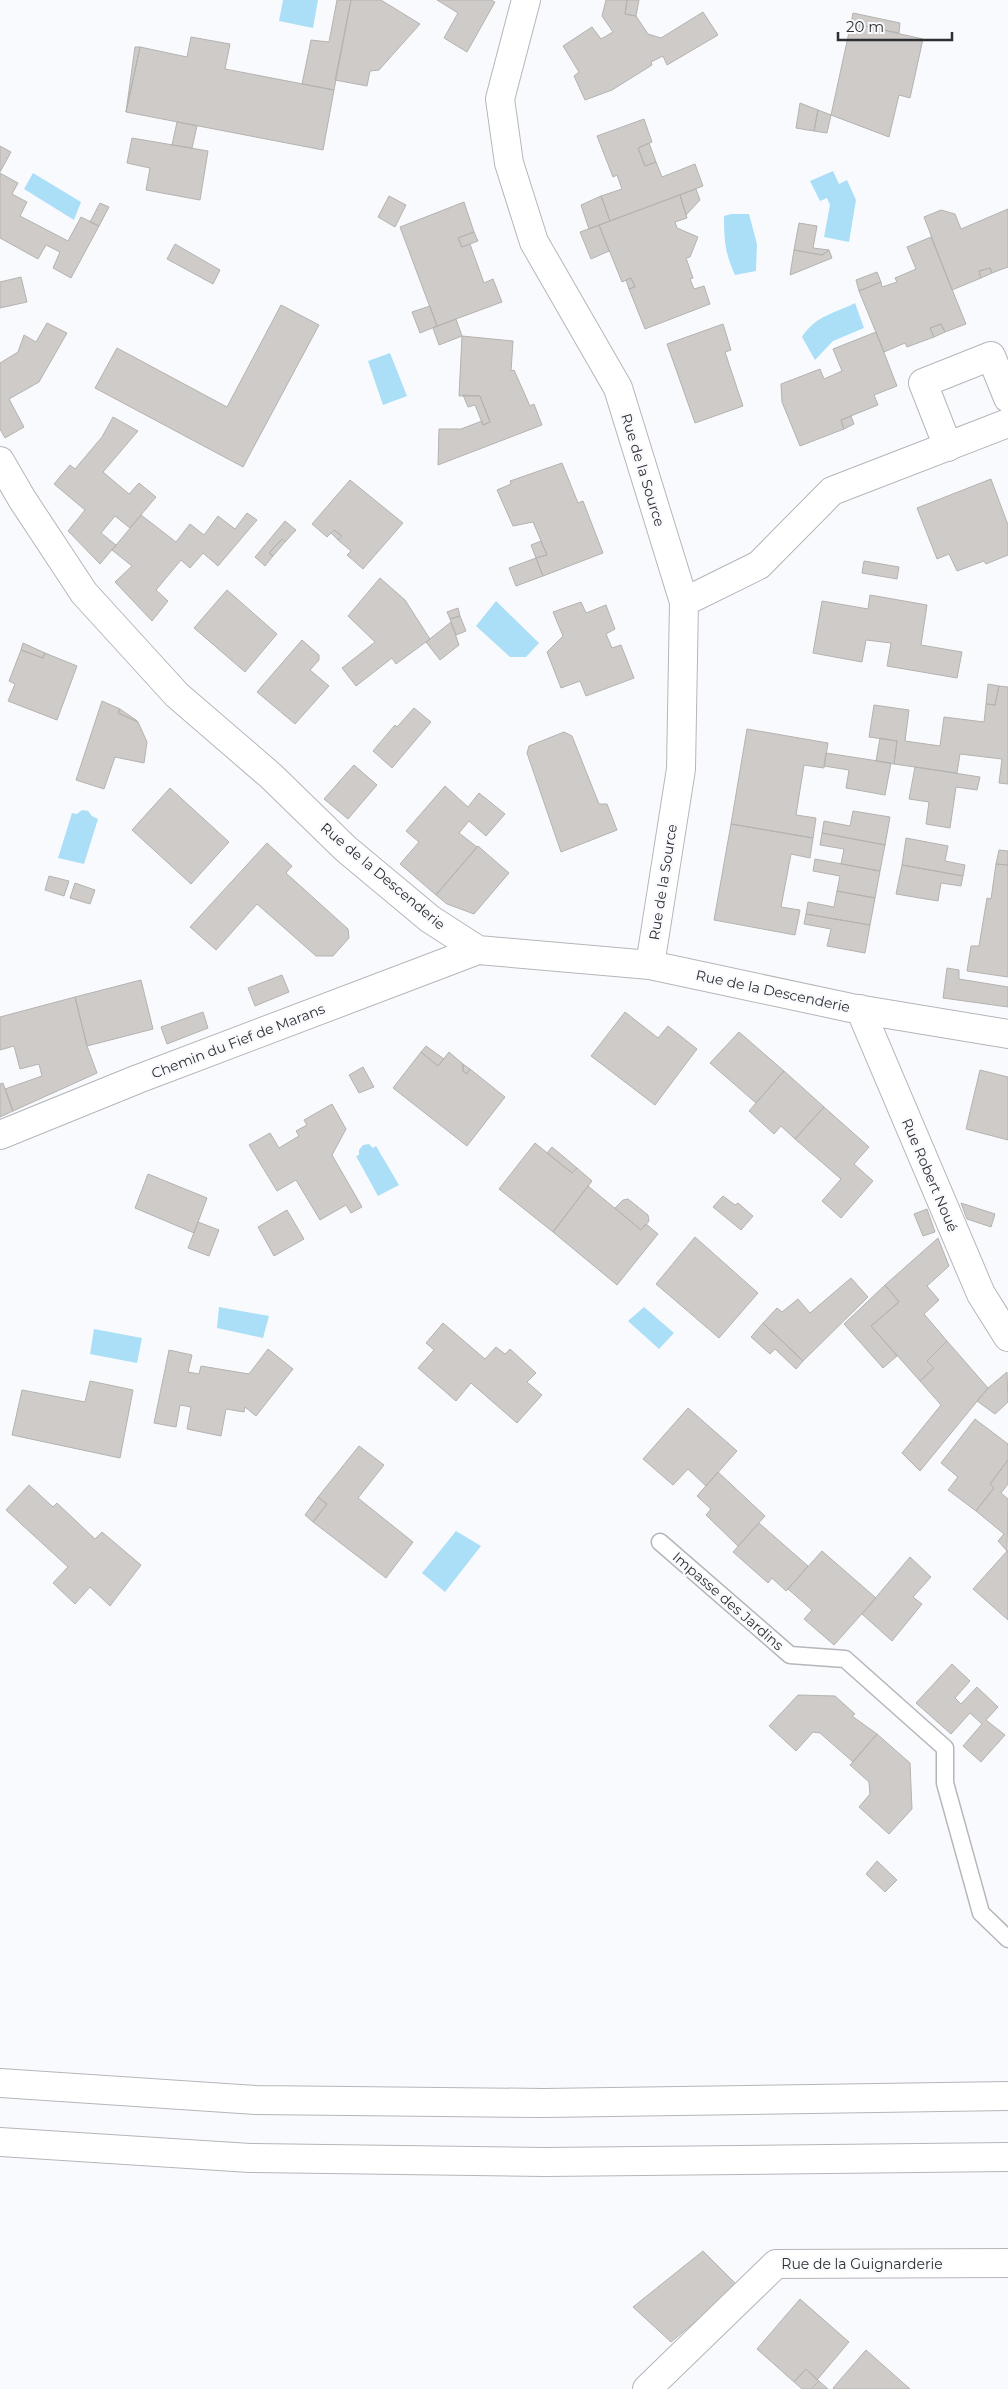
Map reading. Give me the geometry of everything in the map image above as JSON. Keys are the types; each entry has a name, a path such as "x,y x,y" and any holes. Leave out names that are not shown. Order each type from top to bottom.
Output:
{"main road":[{"name":"Rue de la Source","path":"526,0 500,99 510,163 534,242 618,388 684,602 681,769 650,965"},
{"path":"948,447 923,382 992,356 1008,398"},
{"path":"684,602 759,565 832,491 1008,423"},
{"name":"Rue de la Descenderie","path":"0,461 22,499 84,593 177,695 271,776 354,855 430,919 478,950 650,965 860,1009 1008,1034"},
{"name":"Chemin du Fief de Marans","path":"0,1135 138,1079 478,950"},
{"name":"Rue Robert Noué","path":"860,1009 980,1294 1008,1337"},
{"path":"0,2083 256,2100 544,2103 1008,2096"},
{"path":"0,2142 250,2158 545,2162 1008,2157"},
{"name":"Rue de la Guignarderie","path":"647,2389 776,2264 1008,2264"}],"lane":[{"name":"Impasse des Jardins","path":"660,1542 790,1655 845,1659 945,1748 945,1783 980,1913 1008,1938"}],"water":[{"path":"283,0 318,0 313,28 279,21"},
{"path":"833,171 839,184 847,180 856,200 849,242 824,237 830,205 827,198 820,201 810,181"},
{"path":"33,173 81,202 74,220 24,189"},
{"path":"749,214 757,244 756,271 735,275 727,253 724,232 724,216"},
{"path":"855,303 864,328 833,341 815,360 802,337 819,319"},
{"path":"390,353 407,396 383,405 368,361"},
{"path":"496,601 539,643 526,657 510,657 476,626"},
{"path":"82,810 88,811 98,819 84,864 58,858 72,813 77,814"},
{"path":"369,1144 373,1148 376,1146 399,1185 378,1196 356,1156 359,1155 359,1150 363,1145"},
{"path":"219,1307 269,1316 263,1338 217,1328"},
{"path":"644,1307 674,1333 659,1349 628,1321"},
{"path":"94,1329 142,1338 137,1363 90,1354"},
{"path":"456,1531 481,1546 445,1592 422,1573"}],"building":[{"path":"337,0 351,0 334,90 302,84 311,40 329,42"},
{"path":"351,0 381,0 420,24 379,70 370,71 367,86 335,80"},
{"path":"437,0 491,0 495,2 467,52 444,38 458,13"},
{"path":"606,0 627,0 625,14 636,16 648,34 661,38 703,12 718,35 667,65 663,56 651,62 652,65 612,90 585,100 574,76 579,72 563,46 592,27 601,39 613,32 602,16"},
{"path":"627,0 639,0 636,16 625,14"},
{"path":"853,13 900,23 899,33 851,23"},
{"path":"851,23 923,39 910,98 899,95 889,137 831,115"},
{"path":"191,37 230,44 225,69 334,90 323,150 126,112 140,47 187,57"},
{"path":"135,47 140,47 126,112"},
{"path":"800,103 818,110 814,131 796,128"},
{"path":"818,110 831,115 827,133 814,131"},
{"path":"644,119 652,142 638,148 645,166 656,162 662,177 695,164 703,186 610,221 601,196 622,189 617,175 613,177 597,136"},
{"path":"177,122 197,126 192,148 172,145"},
{"path":"132,138 208,151 200,200 146,190 150,168 127,163"},
{"path":"649,143 656,162 645,166 638,148"},
{"path":"0,146 11,152 0,172"},
{"path":"0,173 18,183 12,194 27,202 20,216 68,241 81,217 99,226 71,278 53,268 60,252 46,245 38,259 0,238"},
{"path":"696,189 700,200 686,215 680,195"},
{"path":"680,195 687,218 675,222 677,228 698,237 690,257 686,258 693,278 690,279 694,289 704,286 710,304 645,329 629,289 635,287 631,278 622,282 599,225"},
{"path":"389,196 406,205 395,227 378,217"},
{"path":"601,196 610,221 589,229 581,205"},
{"path":"464,202 474,232 458,238 462,247 470,244 484,283 493,279 502,302 437,326 400,227"},
{"path":"100,203 109,207 99,226 90,222"},
{"path":"1008,209 1008,267 992,273 990,268 979,271 981,278 952,290 924,217 941,210 955,214 961,229"},
{"path":"799,223 817,226 813,248 829,250 822,255 794,250"},
{"path":"599,225 609,251 591,259 580,232"},
{"path":"474,232 478,241 462,247 458,238"},
{"path":"931,237 966,324 945,332 941,324 930,328 934,337 907,347 905,343 884,352 859,291 881,282 882,287 897,282 895,278 916,269 907,247"},
{"path":"175,244 220,270 213,284 167,259"},
{"path":"794,250 822,255 829,250 832,258 790,275"},
{"path":"990,268 992,273 981,278 979,271"},
{"path":"877,272 881,282 859,291 856,280"},
{"path":"21,277 27,302 0,308 0,282"},
{"path":"631,278 635,287 629,289 626,280"},
{"path":"281,305 319,325 243,467 95,388 117,348 227,407"},
{"path":"430,306 437,326 420,333 412,312"},
{"path":"456,319 462,336 439,345 433,328"},
{"path":"47,323 67,333 39,382 9,399 24,427 5,438 0,429 0,363 18,352 24,335 36,342"},
{"path":"723,324 731,350 725,352 743,406 695,423 667,344"},
{"path":"941,324 945,332 934,337 930,328"},
{"path":"876,332 897,386 874,395 878,405 841,420 844,429 800,446 782,402 781,384 820,369 824,379 842,371 833,349"},
{"path":"462,336 513,341 511,371 514,370 530,406 534,404 542,425 438,465 439,429 461,429 482,421 483,425 490,422 480,396 459,396"},
{"path":"463,395 480,396 490,422 483,425 475,405 468,407"},
{"path":"851,416 854,424 844,429 841,420"},
{"path":"113,417 138,431 103,472 129,494 139,483 156,497 130,528 115,516 101,533 116,545 100,564 68,531 85,510 54,484 70,465 75,469 102,437"},
{"path":"562,463 578,503 583,501 603,553 543,576 536,558 547,555 533,522 513,526 497,490 511,484 510,481"},
{"path":"991,479 1008,525 1008,555 986,564 984,561 957,571 949,554 937,559 917,508"},
{"path":"350,480 403,523 363,569 347,555 351,551 338,540 342,536 334,530 327,537 312,524"},
{"path":"247,513 257,520 218,566 203,553 190,568 181,560 156,590 168,601 152,621 115,582 132,566 112,550 141,515 176,542 190,524 204,535 218,516 235,529"},
{"path":"285,521 296,530 285,542 282,539 269,553 273,556 265,566 255,557"},
{"path":"334,530 342,536 338,540 331,533"},
{"path":"282,539 285,542 273,556 269,553"},
{"path":"541,541 547,555 536,558 531,545"},
{"path":"536,558 543,576 516,586 509,568"},
{"path":"864,561 899,567 897,579 862,573"},
{"path":"380,578 405,600 430,639 396,664 392,658 356,686 342,668 375,642 348,616"},
{"path":"227,590 277,634 245,672 194,628"},
{"path":"870,595 927,605 921,645 962,652 957,678 887,666 891,643 866,640 862,662 813,653 822,601 868,609"},
{"path":"581,602 586,613 606,605 615,629 606,634 612,648 621,645 634,678 586,696 580,681 561,688 547,652 563,636 553,612"},
{"path":"458,608 460,616 450,619 447,612"},
{"path":"460,616 466,631 456,635 450,619"},
{"path":"451,622 459,645 440,660 426,642"},
{"path":"302,640 319,655 319,660 310,670 329,686 295,724 257,692"},
{"path":"23,643 45,653 43,658 21,650"},
{"path":"21,650 43,658 45,653 77,666 57,720 8,701 15,684 9,681"},
{"path":"988,684 999,686 995,705 986,704"},
{"path":"999,686 1008,687 1008,784 999,783 1002,759 960,754 957,773 894,764 897,741 869,737 874,705 909,710 905,741 940,746 944,717 984,722 986,704 995,705"},
{"path":"102,701 120,709 118,713 138,722 147,742 144,763 115,757 104,789 76,780"},
{"path":"414,708 431,722 392,768 373,751 395,725 397,727"},
{"path":"120,709 136,720 138,722 118,713"},
{"path":"747,729 828,743 824,768 804,765 796,815 816,818 813,838 731,824"},
{"path":"564,732 572,736 599,804 607,804 617,830 561,852 527,753 529,746"},
{"path":"880,738 897,741 894,764 876,761"},
{"path":"826,753 891,763 885,795 846,788 849,770 824,766"},
{"path":"354,765 377,785 348,819 324,799"},
{"path":"915,767 980,777 977,790 956,787 950,828 926,824 929,802 909,799"},
{"path":"445,786 468,807 479,793 505,814 486,836 469,821 459,833 477,847 436,895 400,864 419,842 406,831"},
{"path":"170,788 229,842 191,884 132,830"},
{"path":"853,811 890,817 885,845 822,833 824,821 850,826"},
{"path":"731,824 813,838 810,858 791,854 781,907 800,910 795,935 714,920"},
{"path":"822,833 885,845 880,871 841,864 844,849 820,845"},
{"path":"906,838 948,846 945,861 965,865 963,876 902,865"},
{"path":"267,843 292,866 286,873 348,929 349,938 333,956 316,956 257,904 216,950 190,927"},
{"path":"478,846 509,873 474,914 447,904 436,895"},
{"path":"999,850 1008,851 1008,865 996,864"},
{"path":"815,859 880,871 875,898 837,891 840,876 813,871"},
{"path":"996,864 1008,865 1008,977 967,971 971,946 979,946 987,898 991,899"},
{"path":"902,865 963,876 961,886 941,883 938,901 896,894"},
{"path":"49,876 69,881 64,896 45,890"},
{"path":"75,883 95,890 90,904 70,898"},
{"path":"837,891 875,898 870,925 806,914 808,902 834,907"},
{"path":"806,914 870,925 865,953 827,946 831,929 804,924"},
{"path":"947,968 959,970 959,979 1008,987 1008,1007 943,998"},
{"path":"282,975 289,992 255,1006 248,988"},
{"path":"141,980 153,1029 87,1046 75,997"},
{"path":"75,997 87,1046 97,1073 13,1111 5,1089 42,1076 39,1064 20,1069 14,1046 0,1050 0,1017"},
{"path":"203,1012 208,1028 167,1044 161,1027"},
{"path":"625,1012 658,1038 668,1026 697,1049 655,1105 591,1056"},
{"path":"739,1032 784,1071 756,1103 710,1063"},
{"path":"426,1046 444,1059 438,1066 421,1052"},
{"path":"421,1052 438,1066 449,1052 463,1064 463,1071 467,1074 470,1069 505,1097 467,1146 393,1088"},
{"path":"463,1064 470,1069 467,1074 463,1071"},
{"path":"363,1067 374,1087 359,1093 349,1075"},
{"path":"980,1070 1008,1077 1008,1140 966,1129"},
{"path":"784,1071 824,1107 795,1139 781,1126 774,1134 749,1111"},
{"path":"3,1083 13,1111 0,1117 0,1084"},
{"path":"332,1104 346,1129 332,1155 362,1207 351,1213 346,1205 320,1220 296,1180 277,1191 249,1145 270,1133 279,1148 299,1136 296,1131 307,1125 304,1120"},
{"path":"824,1107 869,1147 854,1164 873,1181 841,1218 822,1201 841,1179 795,1139"},
{"path":"535,1143 572,1173 577,1168 592,1181 553,1232 499,1189"},
{"path":"552,1147 577,1168 572,1173 547,1153"},
{"path":"148,1174 207,1198 194,1233 135,1208"},
{"path":"588,1186 641,1230 646,1224 658,1234 617,1285 553,1232"},
{"path":"723,1196 735,1205 738,1203 753,1216 741,1230 713,1207"},
{"path":"628,1199 648,1215 649,1221 641,1230 615,1208 623,1200"},
{"path":"961,1203 995,1214 991,1227 967,1219"},
{"path":"927,1209 935,1232 923,1236 914,1214"},
{"path":"287,1210 304,1239 274,1256 258,1227"},
{"path":"198,1222 219,1230 209,1256 188,1248"},
{"path":"695,1237 758,1293 719,1338 656,1284"},
{"path":"938,1238 949,1266 927,1286 939,1300 924,1314 947,1341 927,1361 934,1368 920,1381 871,1326 899,1302 885,1285"},
{"path":"851,1278 868,1297 803,1361 763,1323 777,1308 782,1312 798,1299 810,1313"},
{"path":"885,1285 899,1302 871,1326 897,1356 883,1368 844,1324"},
{"path":"443,1323 485,1359 496,1347 505,1354 510,1349 536,1373 527,1382 542,1395 517,1423 471,1383 456,1401 418,1368 434,1350 426,1343"},
{"path":"763,1323 803,1361 796,1369 775,1349 770,1354 751,1337"},
{"path":"947,1341 988,1388 920,1471 902,1453 941,1405 920,1381 934,1368 927,1361"},
{"path":"268,1349 293,1369 256,1416 245,1407 244,1412 226,1409 221,1436 187,1429 191,1407 180,1405 176,1427 154,1423 169,1350 192,1355 188,1372 199,1374 201,1366 249,1374"},
{"path":"1007,1372 1008,1402 995,1414 977,1401 988,1388"},
{"path":"90,1381 133,1390 120,1458 12,1435 22,1390 85,1402"},
{"path":"688,1408 737,1451 706,1486 688,1469 673,1485 643,1459"},
{"path":"975,1419 1008,1444 1008,1460 990,1484 994,1488 976,1511 948,1490 958,1477 941,1463"},
{"path":"359,1446 384,1465 358,1498 413,1542 386,1578 313,1522 327,1504 318,1497"},
{"path":"1008,1460 1008,1484 1001,1493 1008,1499 1007,1551 998,1541 1004,1534 976,1511 994,1488 990,1484"},
{"path":"718,1472 765,1516 738,1546 706,1515 711,1509 697,1496"},
{"path":"29,1485 53,1507 57,1503 95,1539 102,1532 141,1565 110,1606 90,1587 75,1604 53,1583 68,1567 6,1510"},
{"path":"318,1497 327,1504 313,1522 305,1515"},
{"path":"759,1523 808,1566 786,1591 772,1578 768,1583 733,1552"},
{"path":"1008,1550 1008,1620 973,1589"},
{"path":"822,1551 876,1598 834,1645 804,1619 812,1610 788,1589"},
{"path":"910,1557 931,1577 913,1597 922,1604 892,1641 862,1614"},
{"path":"952,1664 970,1681 955,1698 961,1704 977,1687 998,1707 986,1720 1005,1735 981,1762 963,1746 982,1724 970,1713 951,1734 916,1703"},
{"path":"798,1695 835,1696 855,1714 852,1716 877,1734 853,1762 820,1733 813,1732 796,1751 769,1726"},
{"path":"877,1734 910,1763 912,1809 889,1834 859,1807 870,1794 869,1782 850,1765"},
{"path":"877,1861 897,1880 885,1892 866,1874"},
{"path":"703,2251 738,2286 671,2342 633,2307"},
{"path":"800,2299 849,2342 817,2380 806,2369 794,2382 757,2349"},
{"path":"866,2350 910,2389 834,2389"},
{"path":"806,2369 819,2381 811,2389 802,2389 794,2382"},
{"path":"819,2381 828,2389 811,2389"}]}
